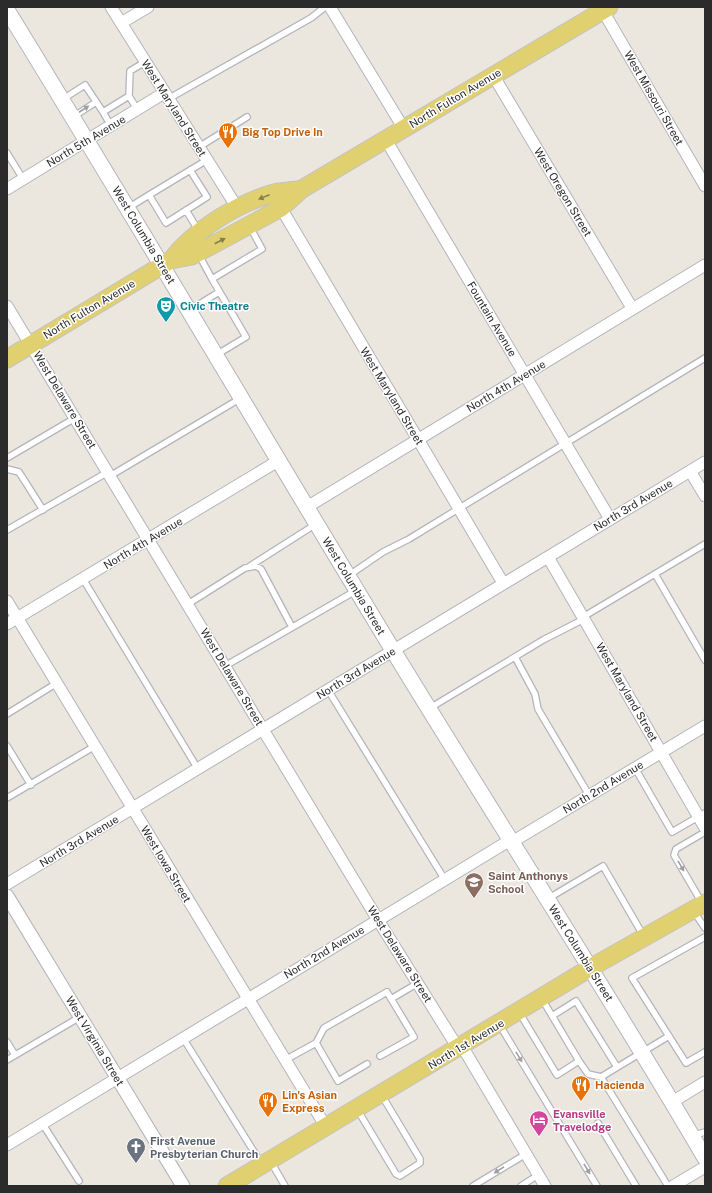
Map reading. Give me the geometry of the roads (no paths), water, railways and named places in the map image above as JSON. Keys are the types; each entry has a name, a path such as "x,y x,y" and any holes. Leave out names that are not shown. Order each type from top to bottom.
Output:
{"main road":[{"name":"North Fulton Avenue","path":"166,262 192,256 281,208 302,189 606,9"},
{"name":"West Columbia Street","path":"7,10 128,208 166,262 190,310 216,355 393,651 548,899 672,1102 698,1134 705,1158"},
{"name":"North Fulton Avenue","path":"7,359 166,262 183,244 213,222 274,193 302,189"},
{"name":"North 1st Avenue","path":"227,1186 590,968 700,906"}],"street":[{"name":"West Maryland Street","path":"111,7 238,209"},
{"path":"121,23 148,7"},
{"path":"330,7 404,129"},
{"name":"West Missouri Street","path":"606,9 705,186"},
{"name":"West Oregon Street","path":"494,75 632,308"},
{"name":"North 5th Avenue","path":"7,189 137,110 166,96"},
{"name":"Fountain Avenue","path":"386,140 610,518"},
{"name":"West Maryland Street","path":"281,208 503,583"},
{"name":"North 4th Avenue","path":"306,507 705,264"},
{"name":"West Delaware Street","path":"7,306 264,729 378,920 460,1047 545,1186"},
{"name":"North 4th Avenue","path":"7,624 278,461"},
{"name":"North 3rd Avenue","path":"7,884 133,809 610,518 705,462"},
{"path":"690,471 705,496"},
{"name":"West Maryland Street","path":"548,557 661,752 702,815 705,828"},
{"name":"West Iowa Street","path":"7,601 326,1127"},
{"name":"North 2nd Avenue","path":"7,1145 507,842 512,842 705,726"},
{"name":"West Virginia Street","path":"7,896 183,1186"},
{"path":"672,1102 705,1082"},
{"path":"673,1186 705,1167"}],"lane":[{"path":"166,96 312,18 325,7"},
{"path":"137,110 129,96 130,71 145,62"},
{"path":"62,100 85,85 111,126"},
{"path":"103,112 129,96"},
{"path":"72,117 96,102"},
{"path":"199,147 247,117"},
{"path":"7,153 23,179"},
{"path":"128,208 149,195 162,191 179,176 207,160"},
{"path":"149,195 166,223 176,215 207,197 190,170"},
{"path":"179,176 183,182"},
{"path":"186,210 199,232"},
{"path":"212,279 262,250 249,225"},
{"path":"198,253 246,337 216,355"},
{"path":"190,310 219,292"},
{"path":"348,576 383,552 409,539 458,507 705,358"},
{"path":"7,530 242,398"},
{"path":"7,458 75,418"},
{"path":"7,469 19,472 43,510"},
{"path":"188,604 316,524"},
{"path":"429,709 543,640 584,618 705,544"},
{"path":"250,566 261,569 292,627"},
{"path":"655,574 705,660"},
{"path":"83,578 198,769"},
{"path":"225,666 357,590"},
{"path":"515,657 535,694 538,709 589,795"},
{"path":"7,714 57,683"},
{"path":"328,690 445,880"},
{"path":"7,746 31,785"},
{"path":"7,798 95,746"},
{"path":"634,768 672,832 702,815"},
{"path":"705,832 676,849 674,855 700,906 705,928"},
{"path":"548,899 602,866 645,937"},
{"path":"705,937 632,978 686,1063 705,1052"},
{"path":"391,999 418,983"},
{"path":"285,1060 316,1043 324,1028 387,992 414,1036 380,1056"},
{"path":"541,998 588,1074 601,1077 669,1036"},
{"path":"552,1016 576,1001 617,1067"},
{"path":"519,1012 557,1075 580,1061"},
{"path":"7,1060 80,1016"},
{"path":"499,1024 597,1186"},
{"path":"183,1038 266,1163 286,1186"},
{"path":"7,1042 15,1055"},
{"path":"316,1043 338,1081 367,1064"},
{"path":"601,1077 668,1186"},
{"path":"357,1109 396,1174 400,1176 420,1163 420,1159 381,1094"},
{"path":"598,1123 636,1186"},
{"path":"42,1124 79,1181"},
{"path":"473,1186 526,1154"},
{"path":"521,1186 538,1175"}],"place":[{"name":"Big Top Drive In","path":"228,149"},
{"name":"Civic Theatre","path":"166,323"},
{"name":"Saint Anthonys School","path":"474,899"},
{"name":"Hacienda","path":"581,1102"},
{"name":"Lin's Asian Express","path":"268,1118"},
{"name":"Evansville Travelodge","path":"539,1137"},
{"name":"First Avenue Presbyterian Church","path":"136,1164"}]}
